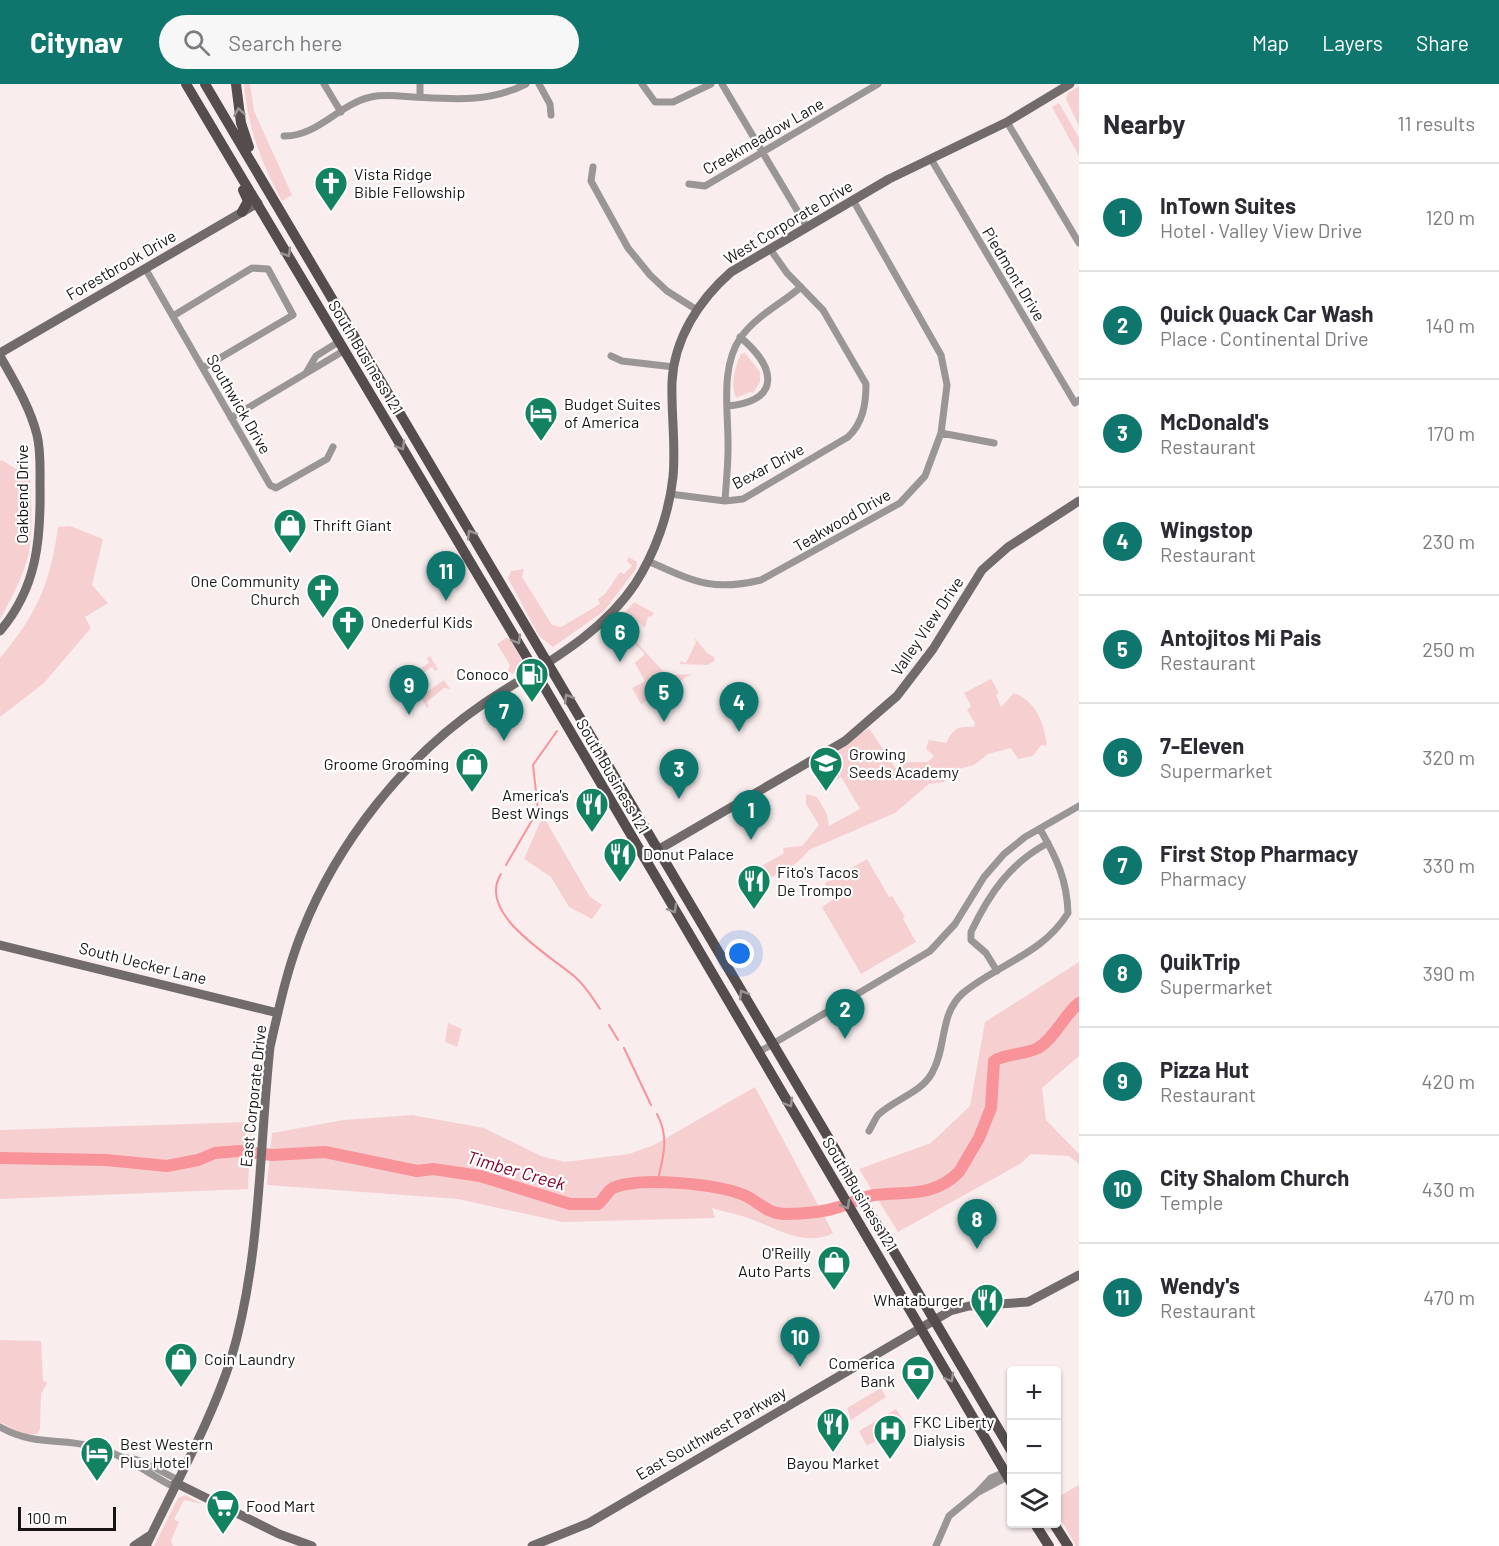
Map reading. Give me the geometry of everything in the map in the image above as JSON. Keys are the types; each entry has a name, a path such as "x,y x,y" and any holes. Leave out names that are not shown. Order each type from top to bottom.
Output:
{"main road":[{"name":"South Business 121","path":"185,84 343,345 535,670 824,1162 855,1221 873,1246 1008,1474"},
{"name":"South Business 121","path":"206,84 838,1154 856,1192 887,1240 1007,1445"},
{"path":"236,84 241,123 261,178"},
{"path":"195,99 204,102 226,118"},
{"path":"241,175 240,185 248,201 242,212"},
{"path":"258,203 292,230"},
{"path":"328,321 337,323 353,347 361,347"},
{"path":"442,516 456,508"},
{"path":"1038,1528 1049,1546"},
{"path":"1057,1528 1068,1546"}],"street":[{"path":"324,84 341,112"},
{"path":"420,84 420,97"},
{"path":"284,136 299,136 370,97 468,100 489,98 526,84"},
{"path":"539,84 550,104 551,115"},
{"path":"642,84 655,102 666,104 711,84"},
{"path":"722,84 807,227"},
{"name":"Creekmeadow Lane","path":"689,184 705,186 879,84"},
{"name":"West Corporate Drive","path":"547,662 579,641 610,613 630,590 648,561 660,532 670,494 674,455 674,367 679,347 697,310 709,294 731,272 853,200 1006,122 1070,84"},
{"path":"1006,122 1079,243"},
{"name":"Piedmont Drive","path":"931,159 1077,401"},
{"path":"593,167 591,181 628,248 650,276 667,291 697,310"},
{"name":"Teakwood Drive","path":"648,561 710,586 738,586 761,580 900,503 925,476 941,433 947,385 942,355 853,200"},
{"name":"Forestbrook Drive","path":"0,354 258,203"},
{"path":"725,501 727,381 731,356 740,338 756,320 784,302 801,287 770,249"},
{"name":"Southwick Drive","path":"145,268 270,485 276,488 327,459 333,447"},
{"path":"173,316 252,268 268,269 293,315 202,368"},
{"name":"Bexar Drive","path":"670,494 725,501 743,499 849,437 857,429 862,415 866,384 823,310 801,287"},
{"path":"728,406 756,400 765,392 768,382 769,372 765,363 755,350 740,338"},
{"path":"231,418 304,375 316,356 343,345"},
{"name":"Oakbend Drive","path":"0,354 21,394 37,435 40,539 30,583 14,615 0,631"},
{"path":"611,356 622,361 674,367"},
{"path":"941,433 994,443"},
{"name":"Valley View Drive","path":"644,858 845,741 871,721 914,675 982,570 1008,547 1079,501"},
{"name":"East Corporate Drive","path":"146,1546 222,1386 231,1356 244,1303 257,1196 270,1047 301,934 314,903 343,852 408,770 441,737 481,706 547,662"},
{"path":"759,1052 930,951 960,918 994,865 1017,843 1079,806"},
{"path":"869,1131 878,1115 906,1097 931,1075 937,1064 950,1009 963,993 1042,944 1068,913 1064,876 1040,829"},
{"path":"997,971 986,953 972,940 971,932 994,888 1011,868 1048,843"},
{"name":"South Uecker Lane","path":"0,945 278,1013"},
{"name":"East Southwest Parkway","path":"532,1546 589,1523 933,1320 963,1307 1028,1302 1079,1275"},
{"path":"0,1427 23,1439 88,1445 126,1458 135,1458 174,1478 176,1484 279,1534 312,1546"},
{"path":"936,1546 950,1516 977,1493 1007,1476"},
{"path":"134,1546 151,1534"}],"shaded area":[{"path":"244,84 250,84 254,111 292,195 282,201 257,145"},
{"path":"1079,86 1079,126 1066,99 1068,93"},
{"path":"1059,103 1079,138 1079,156 1052,107"},
{"path":"745,353 760,372 760,382 753,393 750,392 736,398 733,387 734,376 741,354"},
{"path":"2,460 30,478 31,524 29,552 24,570 0,620 0,461"},
{"path":"70,526 103,539 92,585 108,603 85,617 91,628 44,683 0,717 0,658 24,627 40,597 51,565 58,527"},
{"path":"629,557 637,562 636,569 604,611 553,647 539,636 508,578 511,571 524,569 522,577 552,625 561,627 600,604 598,599 605,594 620,572 624,574 632,566 627,561"},
{"path":"634,602 654,613 651,617 648,616 645,628 632,616 626,620 621,617"},
{"path":"618,622 663,671 672,675 692,674 641,704 632,688 645,681 635,663 645,654 616,624"},
{"path":"694,637 707,653 714,657 715,661 707,665 680,664 681,661 686,663 696,642"},
{"path":"506,638 510,639 523,662 513,674 508,671 510,665 497,644"},
{"path":"430,656 438,669 435,671 432,667 416,678 413,684 409,669 413,673 429,663 427,658"},
{"path":"991,679 999,693 996,695 1001,707 1014,693 1033,707 1044,729 1047,746 1041,745 1033,756 1018,759 1011,748 988,754 974,765 955,770 944,782 929,784 895,813 809,850 797,863 776,875 751,884 747,875 784,853 783,848 802,846 819,825 806,804 806,794 817,797 827,814 829,826 860,809 841,777 822,789 819,785 837,775 828,756 869,728 900,775 899,777 903,778 903,762 928,762 934,756 926,749 929,740 946,743 957,729 974,727 975,723 967,710 971,706 964,693"},
{"path":"444,680 450,689 444,688 427,702 429,707 427,708 418,691 423,695"},
{"path":"541,820 546,821 590,897 602,905 592,919 569,907 551,877 524,859"},
{"path":"867,859 889,897 892,896 905,917 903,919 916,942 861,974 822,907 834,899 825,883"},
{"path":"1079,962 1079,1056 1042,1088 1046,1120 1079,1154 1079,1164 1069,1156 1031,1154 1020,1164 898,1232 859,1169 931,1143 970,1106 985,1022"},
{"path":"448,1023 462,1029 457,1047 445,1042"},
{"path":"755,1087 833,1233 822,1237 801,1237 712,1208 715,1218 563,1222 458,1199 267,1185 272,1133 344,1120 412,1115 484,1128 541,1156 565,1162 629,1154 654,1145"},
{"path":"251,1122 248,1189 0,1199 0,1130"},
{"path":"0,1340 41,1341 43,1380 47,1383 41,1394 40,1429 37,1434 25,1435 0,1422"},
{"path":"881,1388 886,1397 851,1420 847,1408"},
{"path":"896,1409 905,1423 867,1446 859,1431"},
{"path":"1079,1485 1079,1546 1076,1546 1061,1520 1061,1495"},
{"path":"185,1495 202,1504 184,1500 174,1519 179,1522 171,1541 173,1546 154,1546 178,1498"}],"waterway":[{"path":"506,865 538,810 533,765 557,731"},
{"path":"501,874 496,889 498,903 507,918 533,945 578,980 600,1009"},
{"name":"Timber Creek","path":"0,1158 106,1160 167,1166 198,1160 215,1153 239,1151 272,1155 325,1152 417,1171 433,1169 480,1176 570,1204 598,1204 613,1188 625,1184 659,1182 732,1191 744,1195 768,1210 779,1213 798,1214 820,1211 874,1195 929,1190 959,1172 979,1138 991,1108 994,1061 1027,1052 1044,1044 1079,1003"},
{"path":"609,1025 618,1040"},
{"path":"624,1048 651,1105"},
{"path":"657,1114 664,1140 657,1183"}],"place":[{"name":"Vista Ridge Bible Fellowship","path":"331,212"},
{"name":"Budget Suites of America","path":"541,442"},
{"name":"Thrift Giant","path":"290,554"},
{"name":"Wendy's","path":"446,601"},
{"name":"One Community Church","path":"323,619"},
{"name":"Onederful Kids","path":"348,651"},
{"name":"7-Eleven","path":"620,662"},
{"name":"Conoco","path":"532,703"},
{"name":"Pizza Hut","path":"409,715"},
{"name":"Antojitos Mi Pais","path":"664,722"},
{"name":"Wingstop","path":"739,732"},
{"name":"First Stop Pharmacy","path":"504,741"},
{"name":"Growing Seeds Academy","path":"826,792"},
{"name":"Groome Grooming","path":"472,793"},
{"name":"McDonald's","path":"679,799"},
{"name":"America's Best Wings","path":"592,833"},
{"name":"InTown Suites","path":"751,840"},
{"name":"Donut Palace","path":"620,883"},
{"name":"Fito's Tacos De Trompo","path":"754,910"},
{"name":"Quick Quack Car Wash","path":"845,1039"},
{"name":"QuikTrip","path":"977,1249"},
{"name":"O'Reilly Auto Parts","path":"834,1291"},
{"name":"Whataburger","path":"987,1329"},
{"name":"City Shalom Church","path":"800,1367"},
{"name":"Coin Laundry","path":"181,1388"},
{"name":"Comerica Bank","path":"918,1401"},
{"name":"Bayou Market","path":"833,1453"},
{"name":"FKC Liberty Dialysis","path":"890,1460"},
{"name":"Best Western Plus Hotel","path":"97,1482"},
{"name":"Food Mart","path":"223,1535"}]}
